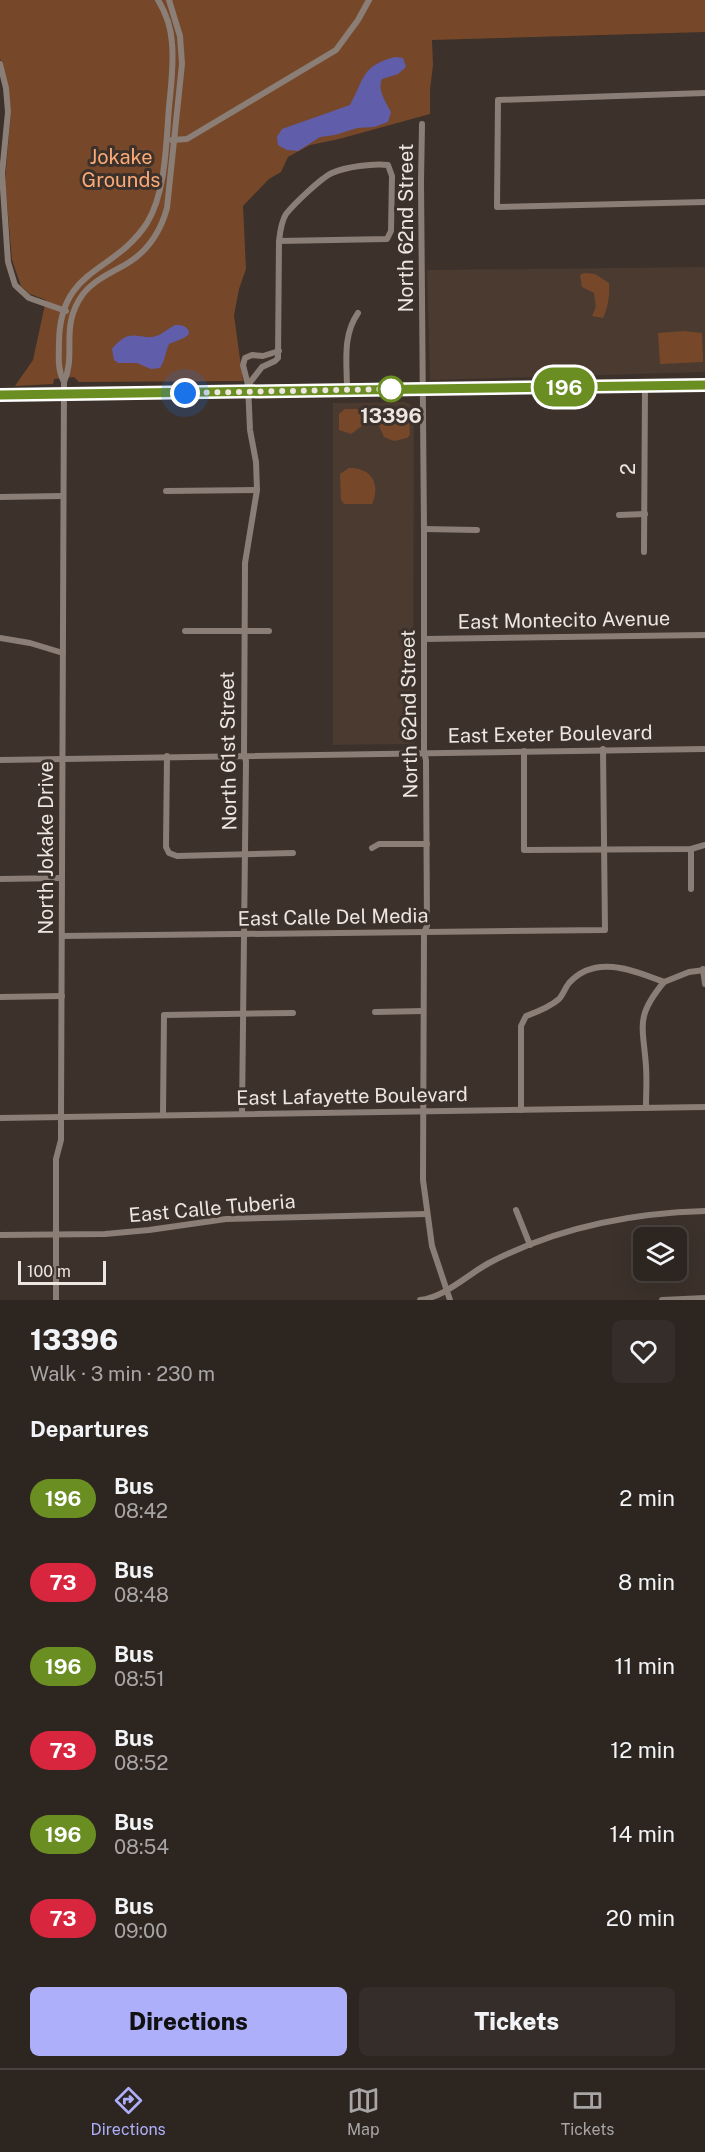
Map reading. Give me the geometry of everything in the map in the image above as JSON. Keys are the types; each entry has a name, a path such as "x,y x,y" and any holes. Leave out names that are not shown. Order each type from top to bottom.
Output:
{"main road":[{"path":"0,395 64,395 248,388 347,390 705,385"}],"street":[{"path":"64,382 59,372 61,317 75,286 91,272 126,249 148,221 160,189 173,63 172,41 165,12 159,0"},
{"path":"64,382 68,372 68,334 73,313 84,293 97,280 128,263 148,247 163,223 170,192 182,46 169,0"},
{"path":"166,139 187,139 336,50 358,20 369,0"},
{"path":"0,64 6,88 8,112 2,174 9,262 15,285 29,298 73,313"},
{"path":"705,93 498,100 497,207 705,202"},
{"name":"North 62nd Street","path":"422,124 423,752 426,760 427,844 427,926 424,932 423,1011 423,1180 432,1246 450,1300"},
{"path":"262,367 275,361 279,351 279,241 280,229 286,214 333,173 377,163 388,165 392,176 391,231 387,239 279,241"},
{"path":"0,258 9,262"},
{"path":"347,390 347,335 350,324 358,313"},
{"path":"259,356 263,357 279,351"},
{"name":"North 61st Street","path":"242,1113 246,761 244,755 243,631 245,557 257,490 248,388 243,365 245,358 252,355 259,356"},
{"path":"248,388 262,367 263,362 259,356"},
{"name":"North Jokake Drive","path":"56,1300 56,1159 61,1140 64,382"},
{"name":"2","path":"644,552 645,386"},
{"path":"166,491 257,490"},
{"path":"0,497 63,496"},
{"path":"619,515 645,514"},
{"path":"424,529 477,530"},
{"path":"185,631 269,631"},
{"name":"East Montecito Avenue","path":"423,639 705,635"},
{"path":"0,638 63,652"},
{"path":"603,749 604,850"},
{"name":"East Exeter Boulevard","path":"0,759 705,749"},
{"path":"524,752 524,850 691,849 705,845"},
{"path":"167,756 166,847 169,853 177,856 293,854"},
{"path":"372,848 379,844 427,844"},
{"path":"691,849 691,889"},
{"name":"East Calle Del Media","path":"62,936 605,930 604,850"},
{"path":"0,879 62,878"},
{"path":"521,1110 522,1026 526,1016 542,1010 558,999 569,983 594,967 612,966 636,971 664,982"},
{"path":"646,1108 646,1065 642,1024 646,1007 664,982 689,972 704,969 705,984"},
{"path":"0,997 62,996"},
{"path":"375,1012 423,1011"},
{"path":"164,1115 164,1015 293,1013"},
{"name":"East Lafayette Boulevard","path":"0,1118 705,1107"},
{"path":"516,1210 530,1245"},
{"path":"420,1300 446,1289 489,1263 570,1230 638,1216 705,1211"},
{"name":"East Calle Tuberia","path":"0,1235 127,1232 237,1219 426,1214"},
{"path":"662,1300 705,1298"}],"shaded area":[{"path":"395,57 403,58 406,67 398,74 382,79 381,92 391,112 388,122 374,127 357,128 320,137 298,151 287,150 278,145 277,137 282,129 350,105 365,74 376,64"},
{"path":"705,267 705,372 430,380 427,270"},
{"path":"175,325 183,326 189,334 169,344 160,368 151,369 137,363 118,363 114,360 112,349 125,337 152,337"},
{"path":"405,402 414,406 413,734 416,741 413,744 333,745 333,403"}],"green space":[{"name":"Jokake Grounds","path":"0,0 705,0 705,32 432,40 430,114 310,145 288,157 281,172 269,179 243,206 246,269 234,315 243,381 79,382 74,377 54,379 53,384 15,386 33,360 46,300 30,294 21,286 12,260 5,180 11,112 8,88 0,58"},
{"path":"595,274 609,283 608,301 603,318 592,316 596,307 594,293 582,287 580,275"},
{"path":"684,331 702,333 703,362 660,364 658,333"},
{"path":"382,408 403,408 409,414 410,435 407,438 394,441 384,437 377,421"},
{"path":"345,409 361,409 364,418 362,426 351,434 339,430 339,414"},
{"path":"349,468 363,470 372,478 375,490 372,504 344,504 341,500 340,474"}],"bus line":[{"name":"196","path":"0,395 705,385"}],"place":[{"name":"13396","path":"391,389"}],"route":[{"path":"185,393 391,389"}]}
